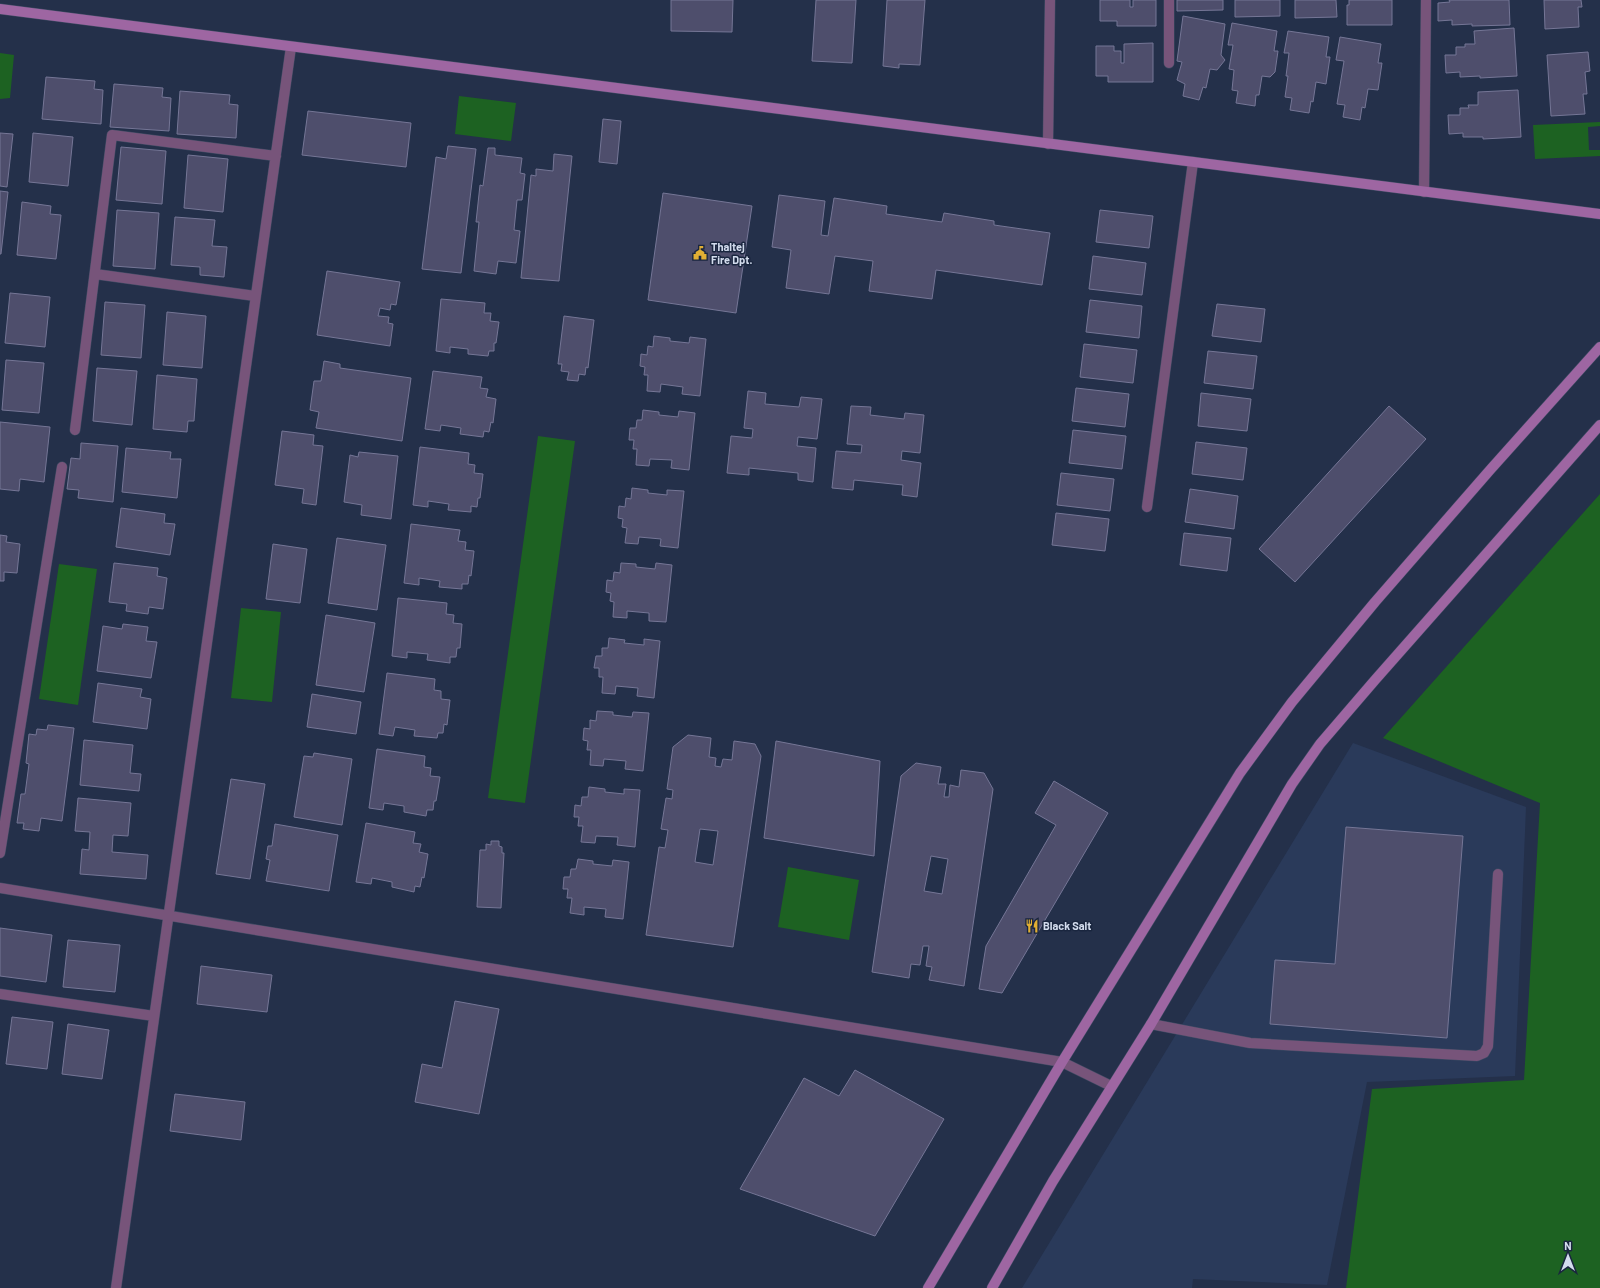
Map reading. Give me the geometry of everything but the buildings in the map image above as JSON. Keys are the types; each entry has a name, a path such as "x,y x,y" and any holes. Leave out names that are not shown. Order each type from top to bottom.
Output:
{"main road":[{"path":"0,9 1600,214"},
{"path":"928,1288 1062,1062 1240,773 1292,702 1490,470 1600,348"},
{"path":"992,1288 1053,1181 1151,1024 1292,784 1320,744 1600,425"}],"street":[{"path":"1048,144 1050,0"},
{"path":"1169,0 1169,63"},
{"path":"1424,192 1426,0"},
{"path":"116,1288 291,47"},
{"path":"75,430 112,134 276,156"},
{"path":"1147,507 1193,162"},
{"path":"95,274 255,296"},
{"path":"0,853 62,467"},
{"path":"1151,1024 1250,1044 1477,1056 1484,1053 1488,1046 1498,874"},
{"path":"0,888 1062,1062 1111,1086"},
{"path":"0,994 154,1016"}],"shaded area":[{"path":"1353,743 1526,807 1515,1076 1367,1082 1327,1285 1193,1279 1192,1288 1022,1288"}],"green space":[{"path":"0,53 14,55 10,98 0,99"},
{"path":"459,96 516,103 511,141 455,134"},
{"path":"1600,122 1600,126 1588,127 1589,150 1600,150 1600,156 1535,159 1533,125"},
{"path":"538,436 575,441 525,803 488,798"},
{"path":"1600,494 1600,1288 1346,1288 1372,1089 1524,1080 1540,803 1383,738"},
{"path":"59,564 97,569 78,705 39,699"},
{"path":"241,608 281,612 272,702 231,698"},
{"path":"788,867 859,880 849,940 778,927"}],"place":[{"name":"Thaltej Fire Dpt.","path":"700,253"},
{"name":"Black Salt","path":"1032,926"}]}
